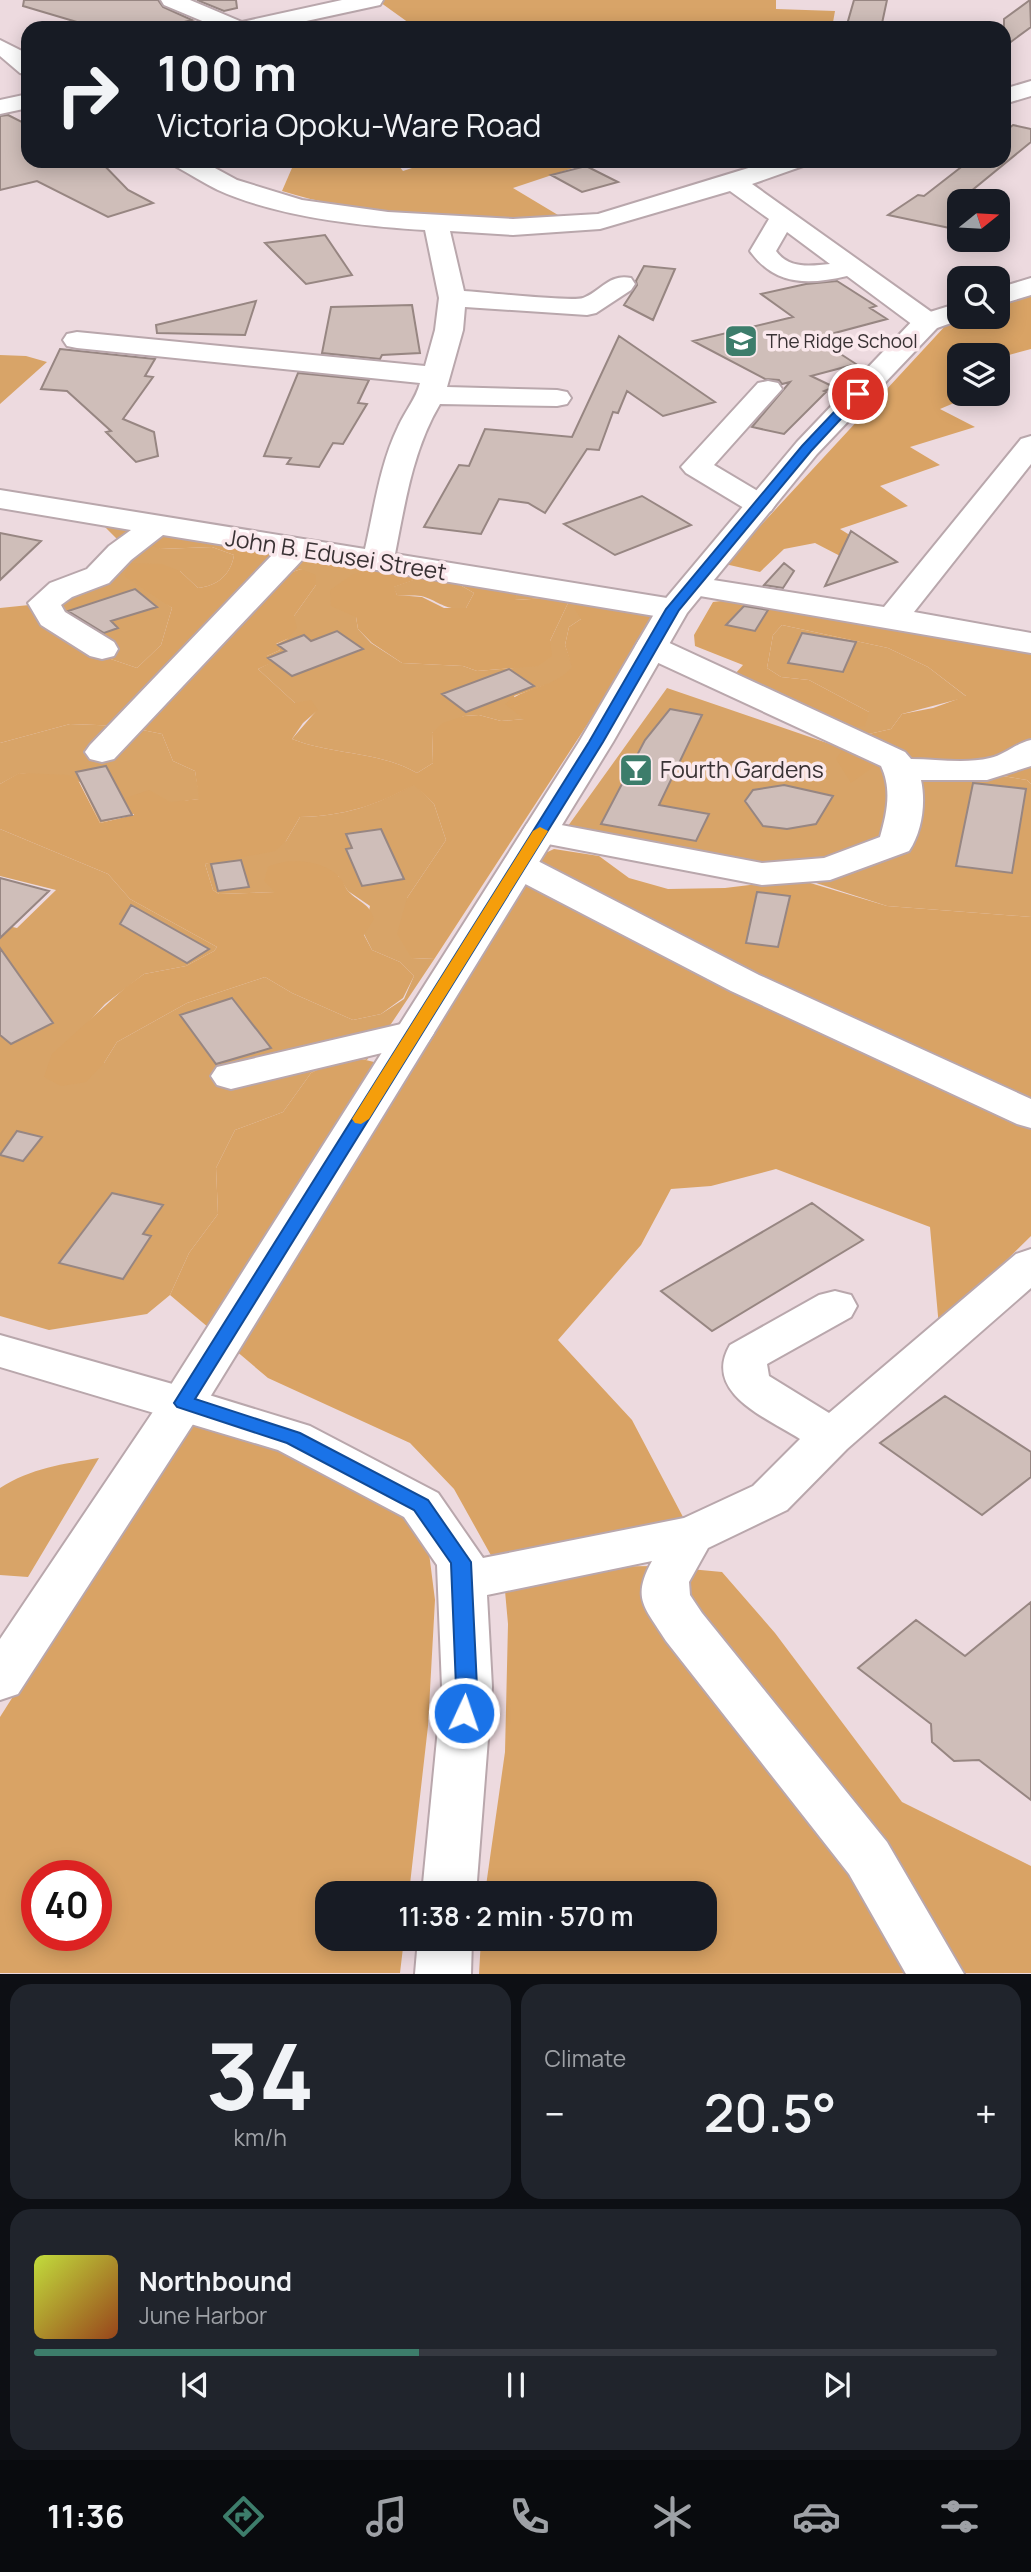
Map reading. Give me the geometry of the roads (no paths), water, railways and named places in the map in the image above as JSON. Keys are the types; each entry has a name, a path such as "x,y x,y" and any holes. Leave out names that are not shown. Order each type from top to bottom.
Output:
{"street":[{"path":"172,0 221,21"},
{"path":"276,21 372,0"},
{"path":"0,47 21,60"},
{"path":"1011,95 1031,88"},
{"path":"0,107 21,102"},
{"path":"197,168 228,185 299,207 388,219 513,228 600,221 774,168"},
{"path":"0,1680 183,1403 683,598 807,448 943,316 853,267 734,182"},
{"path":"783,217 763,251 767,260 792,272 816,275 853,267"},
{"path":"378,562 394,485 412,427 434,386 449,330 452,298 436,223"},
{"path":"452,298 587,307 622,284"},
{"path":"1010,293 1031,286"},
{"path":"76,340 434,386 557,398"},
{"path":"760,505 696,467 768,390"},
{"path":"892,618 1031,445"},
{"name":"John B. Edusei Street","path":"0,499 378,562 683,598 892,618 1031,643"},
{"path":"102,649 52,618 44,603 61,590 97,576 120,553 157,525"},
{"path":"102,751 296,548"},
{"path":"540,832 762,874 830,869 896,843 907,808 902,770 893,759 651,647"},
{"path":"902,770 996,769 1017,763 1031,750"},
{"path":"519,866 745,983 1031,1115"},
{"path":"231,1076 414,1033"},
{"path":"462,1581 691,1535 770,1498 831,1437 1031,1264"},
{"path":"831,1437 750,1385 744,1369 746,1356 835,1306"},
{"path":"0,1351 294,1438 421,1505 461,1562 467,1687 450,1881"},
{"path":"691,1535 665,1582 665,1598 684,1627 868,1858 936,1973"},
{"path":"443,1973 444,1951"}],"place":[{"name":"The Ridge School","path":"741,341"},
{"name":"Fourth Gardens","path":"636,770"}]}
